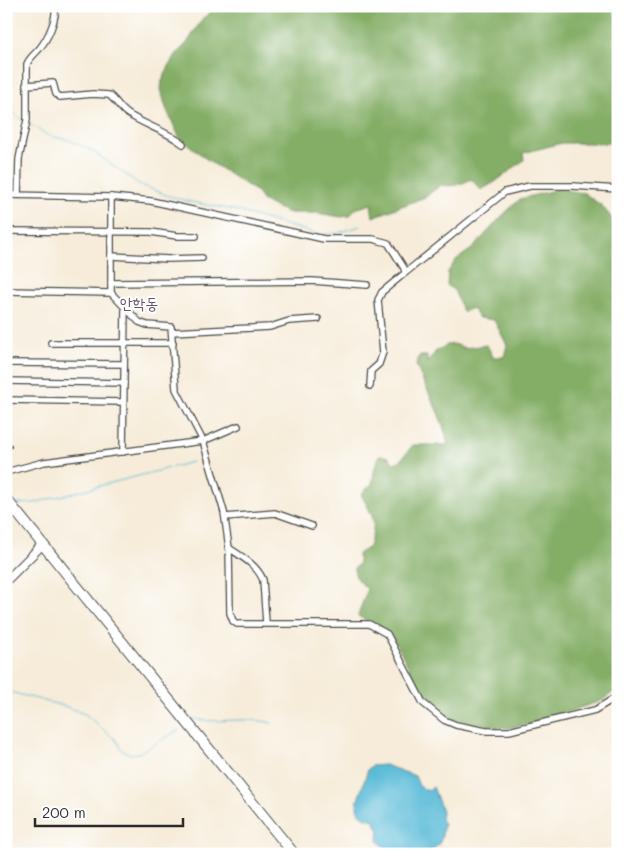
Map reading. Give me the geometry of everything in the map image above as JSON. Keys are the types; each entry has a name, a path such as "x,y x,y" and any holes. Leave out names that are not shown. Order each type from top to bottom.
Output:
{"highway":[{"path":"6,499 294,854"},
{"path":"6,508 288,854"}],"street":[{"path":"18,195 19,159 26,122 27,64 30,57 46,38 55,18 55,6"},
{"path":"26,85 53,83 56,94 60,97 93,94 109,95 127,114 174,137 183,144"},
{"path":"370,386 371,371 379,364 384,352 378,300 382,292 505,192 530,186 618,189"},
{"path":"6,195 111,197 151,201 324,240 382,240 388,242 405,273"},
{"path":"111,197 111,293 139,322 147,325 171,327 176,389 203,441 225,517 229,548 230,613 233,621 237,624 369,624 387,634 422,703 444,720 456,725 486,731 515,730 595,710 618,696"},
{"path":"6,231 151,232 196,236"},
{"path":"111,256 168,259 202,258"},
{"path":"110,282 312,281 367,286"},
{"path":"6,291 111,293"},
{"path":"123,452 125,307"},
{"path":"172,332 270,327 289,321 318,319"},
{"path":"51,343 173,343"},
{"path":"6,364 124,364"},
{"path":"6,381 124,383"},
{"path":"6,400 123,402"},
{"path":"10,471 44,462 203,441 238,426"},
{"path":"225,517 275,513 312,526"},
{"path":"6,581 39,548"},
{"path":"229,548 253,565 261,575 266,623"}],"green space":[{"path":"236,6 618,6 618,143 562,143 523,153 524,160 481,190 471,179 456,185 441,185 425,197 373,217 371,204 355,209 350,216 341,217 317,213 289,213 262,200 256,191 209,161 179,137 166,108 161,90 162,81 173,58 187,43 203,18 214,10 219,11"},
{"path":"558,189 584,193 602,206 611,217 613,231 618,231 618,689 601,701 527,725 507,728 484,726 448,718 432,707 424,699 399,648 389,633 358,616 367,589 356,578 354,568 359,564 358,554 369,547 373,530 373,519 361,494 372,484 375,467 380,455 389,457 393,463 400,461 413,445 448,445 439,414 416,365 419,356 427,356 427,363 436,351 447,345 454,344 465,348 487,345 493,357 504,357 507,345 494,320 479,318 472,308 463,312 454,290 447,286 448,272 456,260 473,248 520,199"}],"water":[{"path":"385,765 415,776 419,786 428,791 433,787 442,811 441,820 444,823 440,841 431,850 423,853 406,854 390,850 378,841 379,831 374,820 366,818 358,811 357,807 368,769 371,766"}],"waterway":[{"path":"6,107 25,122"},
{"path":"29,124 49,136 69,140 91,150 139,184 166,195 234,210 317,234 335,234 360,226"},
{"path":"18,504 34,503 192,462"},
{"path":"6,691 64,706 85,714 116,740 122,750 130,754 139,753 179,730"},
{"path":"193,719 213,721 253,720 272,723"}],"district":[{"name":"안학동","path":"139,302"}]}
